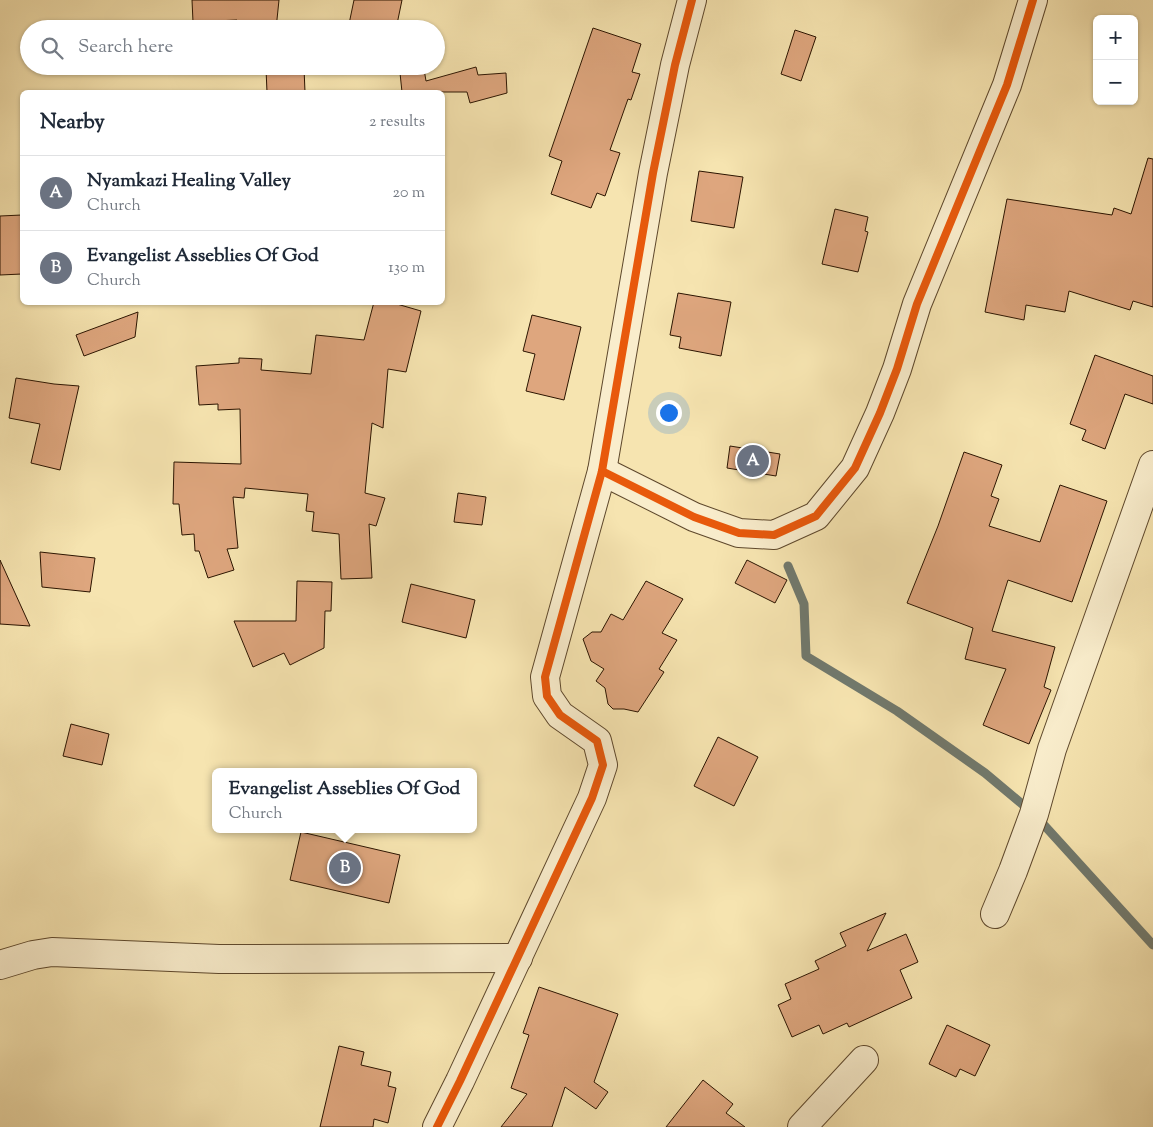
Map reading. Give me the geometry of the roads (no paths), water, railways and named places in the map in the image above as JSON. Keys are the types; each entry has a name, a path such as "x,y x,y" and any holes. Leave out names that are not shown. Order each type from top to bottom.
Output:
{"street":[{"path":"437,1127 592,798 603,765 597,741 560,715 547,696 544,677 602,471 653,173 675,65 692,0"},
{"path":"602,471 694,517 739,533 774,536 816,516 855,468 880,413 897,369 916,304 1007,85 1033,0"},
{"path":"995,914 1025,838 1052,749 1153,465"},
{"path":"0,966 33,955 52,952 220,959 518,958"},
{"path":"802,1127 864,1060"}],"waterway":[{"path":"788,566 804,604 806,656 897,711 985,773 1034,814 1153,945"}],"place":[{"name":"Nyamkazi Healing Valley","path":"753,461"},
{"name":"Evangelist Asseblies Of God","path":"345,868"}]}
